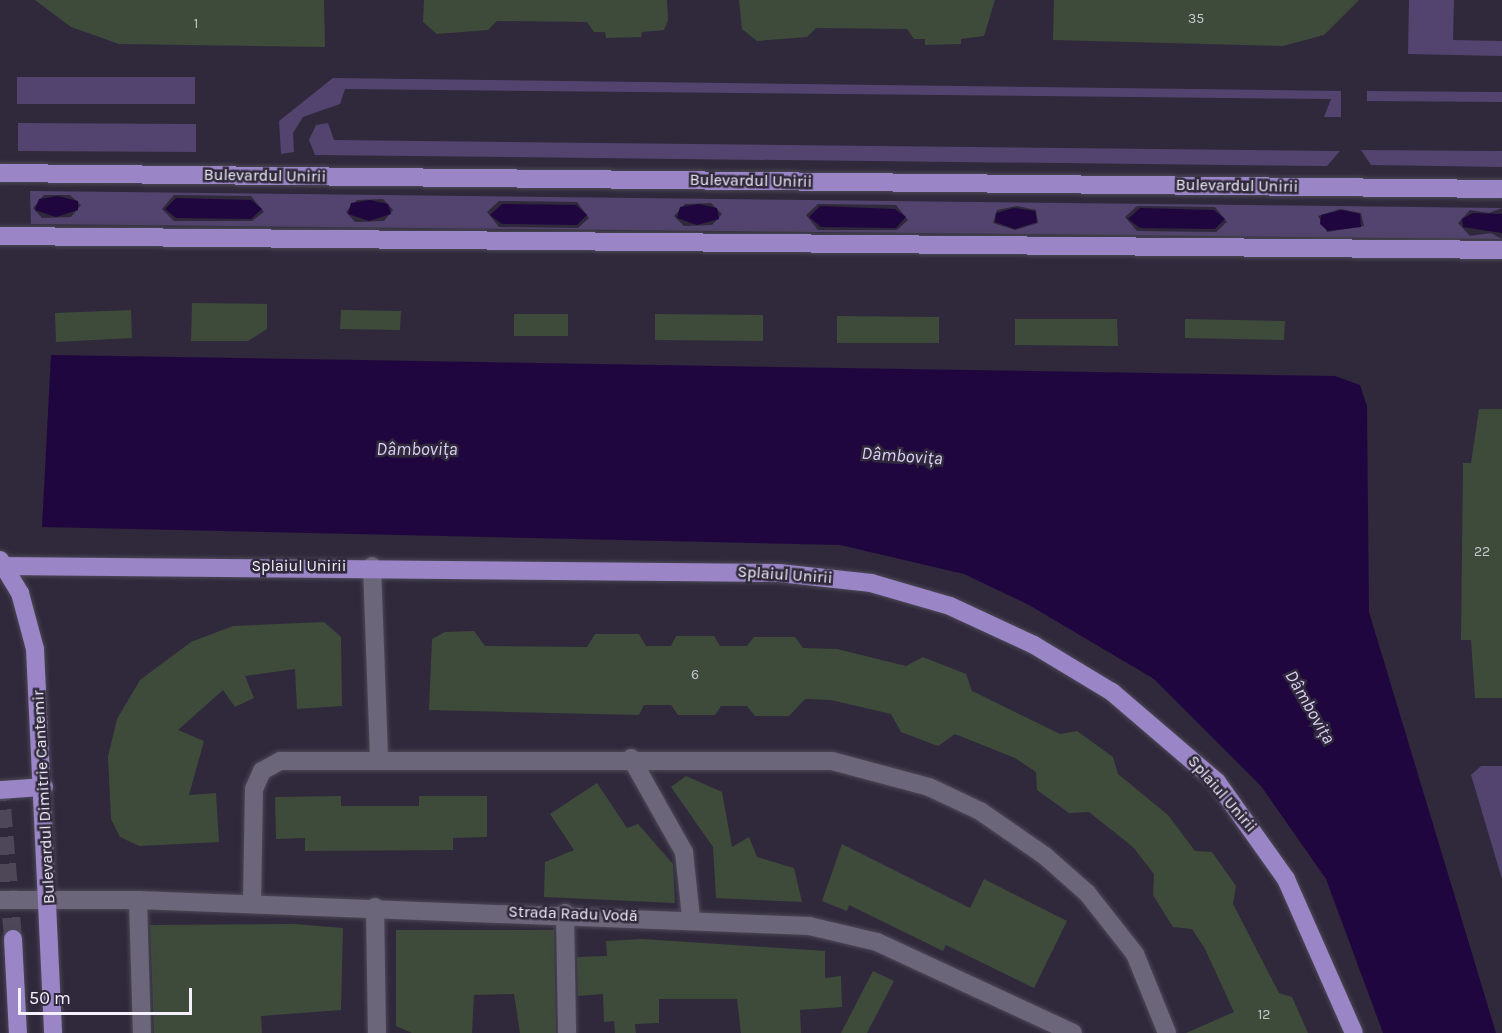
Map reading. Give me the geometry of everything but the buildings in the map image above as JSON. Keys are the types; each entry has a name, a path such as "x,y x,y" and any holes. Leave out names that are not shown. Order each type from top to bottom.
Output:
{"main road":[{"name":"Bulevardul Unirii","path":"0,173 1502,189"},
{"path":"0,236 1502,250"},
{"name":"Splaiul Unirii","path":"2,564 372,566 826,576 906,592 994,624 1112,692 1217,782 1286,879 1354,1033"},
{"name":"Bulevardul Dimitrie Cantemir","path":"2,564 28,615 35,649 50,898 53,1033"},
{"path":"0,790 44,787"},
{"path":"13,939 18,1033"}],"street":[{"path":"372,566 379,761"},
{"path":"631,758 684,852 691,918"},
{"path":"252,903 253,796 262,771 289,760 631,758 844,763 905,778 980,811 1045,856 1104,912 1140,965 1167,1033"},
{"name":"Strada Radu Vodă","path":"0,900 50,898 138,900 691,918 854,934 1073,1033"},
{"path":"138,900 142,1033"},
{"path":"375,907 377,1033"},
{"path":"565,913 567,1033"}],"shaded area":[{"path":"1409,0 1454,0 1453,40 1502,41 1502,56 1408,54"},
{"path":"17,77 195,77 195,104 17,104"},
{"path":"333,78 1341,91 1341,117 1324,117 1331,99 345,89 340,104 303,117 293,133 294,152 281,154 279,121"},
{"path":"1367,91 1502,92 1502,102 1367,101"},
{"path":"18,123 196,124 196,152 18,151"},
{"path":"328,123 334,140 1340,151 1327,166 315,155 309,140 316,125"},
{"path":"1361,150 1502,151 1502,167 1371,165"},
{"path":"30,191 1502,208 1489,213 1470,210 1458,223 1470,236 1491,233 1502,239 31,224","holes":["44,195 70,195 81,205 71,217 42,218 33,208","174,195 251,196 264,212 252,221 174,221 162,209","383,199 393,210 384,221 355,222 346,212 357,200","499,201 577,202 589,218 578,228 499,227 487,212","711,203 722,214 712,225 684,226 674,216 685,204","818,204 896,205 908,220 897,230 818,230 806,215","1017,206 1036,210 1038,223 1015,230 993,223 997,210","1137,206 1215,207 1227,222 1216,232 1137,231 1125,217","1340,209 1361,213 1364,226 1327,232 1318,216"]},
{"path":"1481,766 1502,766 1502,879 1471,775"}],"water":[{"path":"58,196 78,201 78,210 56,217 35,210 39,199"},
{"path":"176,198 251,200 262,209 251,219 176,218 165,209"},
{"path":"370,200 388,204 391,214 369,221 348,214 351,203"},
{"path":"502,204 576,205 587,215 577,225 502,224 490,215"},
{"path":"699,204 717,208 719,219 697,225 677,218 680,207"},
{"path":"820,206 895,209 906,217 896,228 821,227 809,217"},
{"path":"1014,208 1035,211 1037,222 1015,229 995,222 996,213"},
{"path":"1140,208 1214,210 1225,219 1215,229 1140,228 1128,219"},
{"path":"1342,210 1360,214 1361,227 1328,231 1320,224 1321,215"},
{"path":"1473,213 1502,214 1502,233 1463,227 1462,219"},
{"name":"Dâmbovița","path":"51,355 1335,376 1360,385 1367,406 1369,612 1496,1033 1383,1033 1326,879 1261,786 1154,679 1029,605 964,574 840,545 42,527"}],"tunnel":[{"path":"0,783 13,939"}]}
